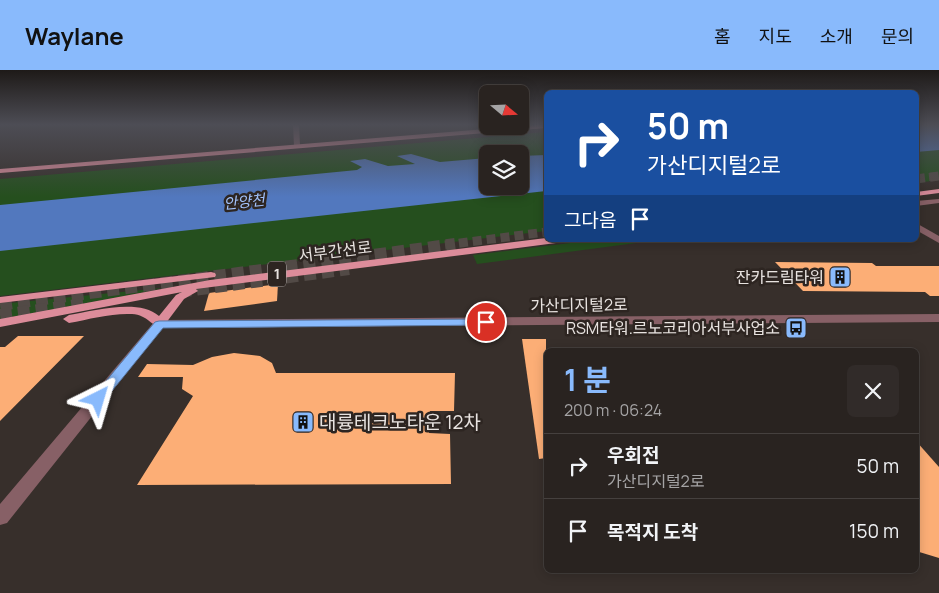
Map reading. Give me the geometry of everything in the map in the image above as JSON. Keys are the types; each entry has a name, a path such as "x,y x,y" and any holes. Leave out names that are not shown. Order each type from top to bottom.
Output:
{"main road":[{"path":"0,176 271,148"},
{"path":"0,166 122,156 233,152"},
{"path":"0,171 233,152"},
{"path":"919,188 939,186"},
{"path":"919,194 939,191"},
{"name":"서부간선로","path":"0,300 544,235"},
{"name":"서부간선로","path":"0,323 210,283 544,242"},
{"path":"0,329 134,310 148,312 154,316 159,324 180,297 195,290 390,261"}],"street":[{"path":"919,204 939,201"},
{"path":"919,228 939,240"},
{"name":"가산디지털2로","path":"159,324 939,318"},
{"path":"0,517 159,324"}],"green space":[{"path":"355,148 479,148 479,195 529,195 529,148 544,148 544,231 0,296 0,179"},
{"path":"919,148 939,148 939,180 919,183"},
{"path":"578,242 644,242 477,264 473,255"},
{"path":"162,288 145,292 0,319 0,304"}],"water":[{"path":"919,148 939,148 939,150 919,152"},
{"name":"안양천","path":"411,154 440,162 479,159 479,195 510,195 0,251 0,205 357,170 362,167 350,161 365,159 388,166 415,164 397,156"},
{"path":"544,155 544,191 529,193 529,156"}],"building":[{"name":"잔카드림타워","path":"775,262 872,263 876,266 939,266 939,296 930,296 925,292 803,291"},
{"path":"278,284 277,301 204,311 209,293"},
{"path":"18,336 84,336 0,421 0,347 5,347"},
{"path":"522,339 546,339 546,348 544,348 544,458 539,459"},
{"name":"대륭테크노타운 12차","path":"234,353 260,356 272,363 276,373 455,373 454,411 430,411 429,433 450,434 451,484 137,485 193,396 182,389 183,377 138,377 147,364 193,365 212,357"},
{"path":"919,444 939,467 939,558 919,552"}],"tunnel":[{"path":"919,179 939,176 929,177"},
{"path":"445,245 544,232"},
{"path":"0,305 455,244"},
{"path":"179,292 349,269"},
{"path":"0,315 84,304"}],"place":[{"name":"잔카드림타워","path":"840,277"},
{"name":"RSM타워.르노코리아서부사업소","path":"796,328"},
{"name":"대륭테크노타운 12차","path":"303,422"}],"route":[{"path":"98,399 159,324 269,325 486,322"}]}
